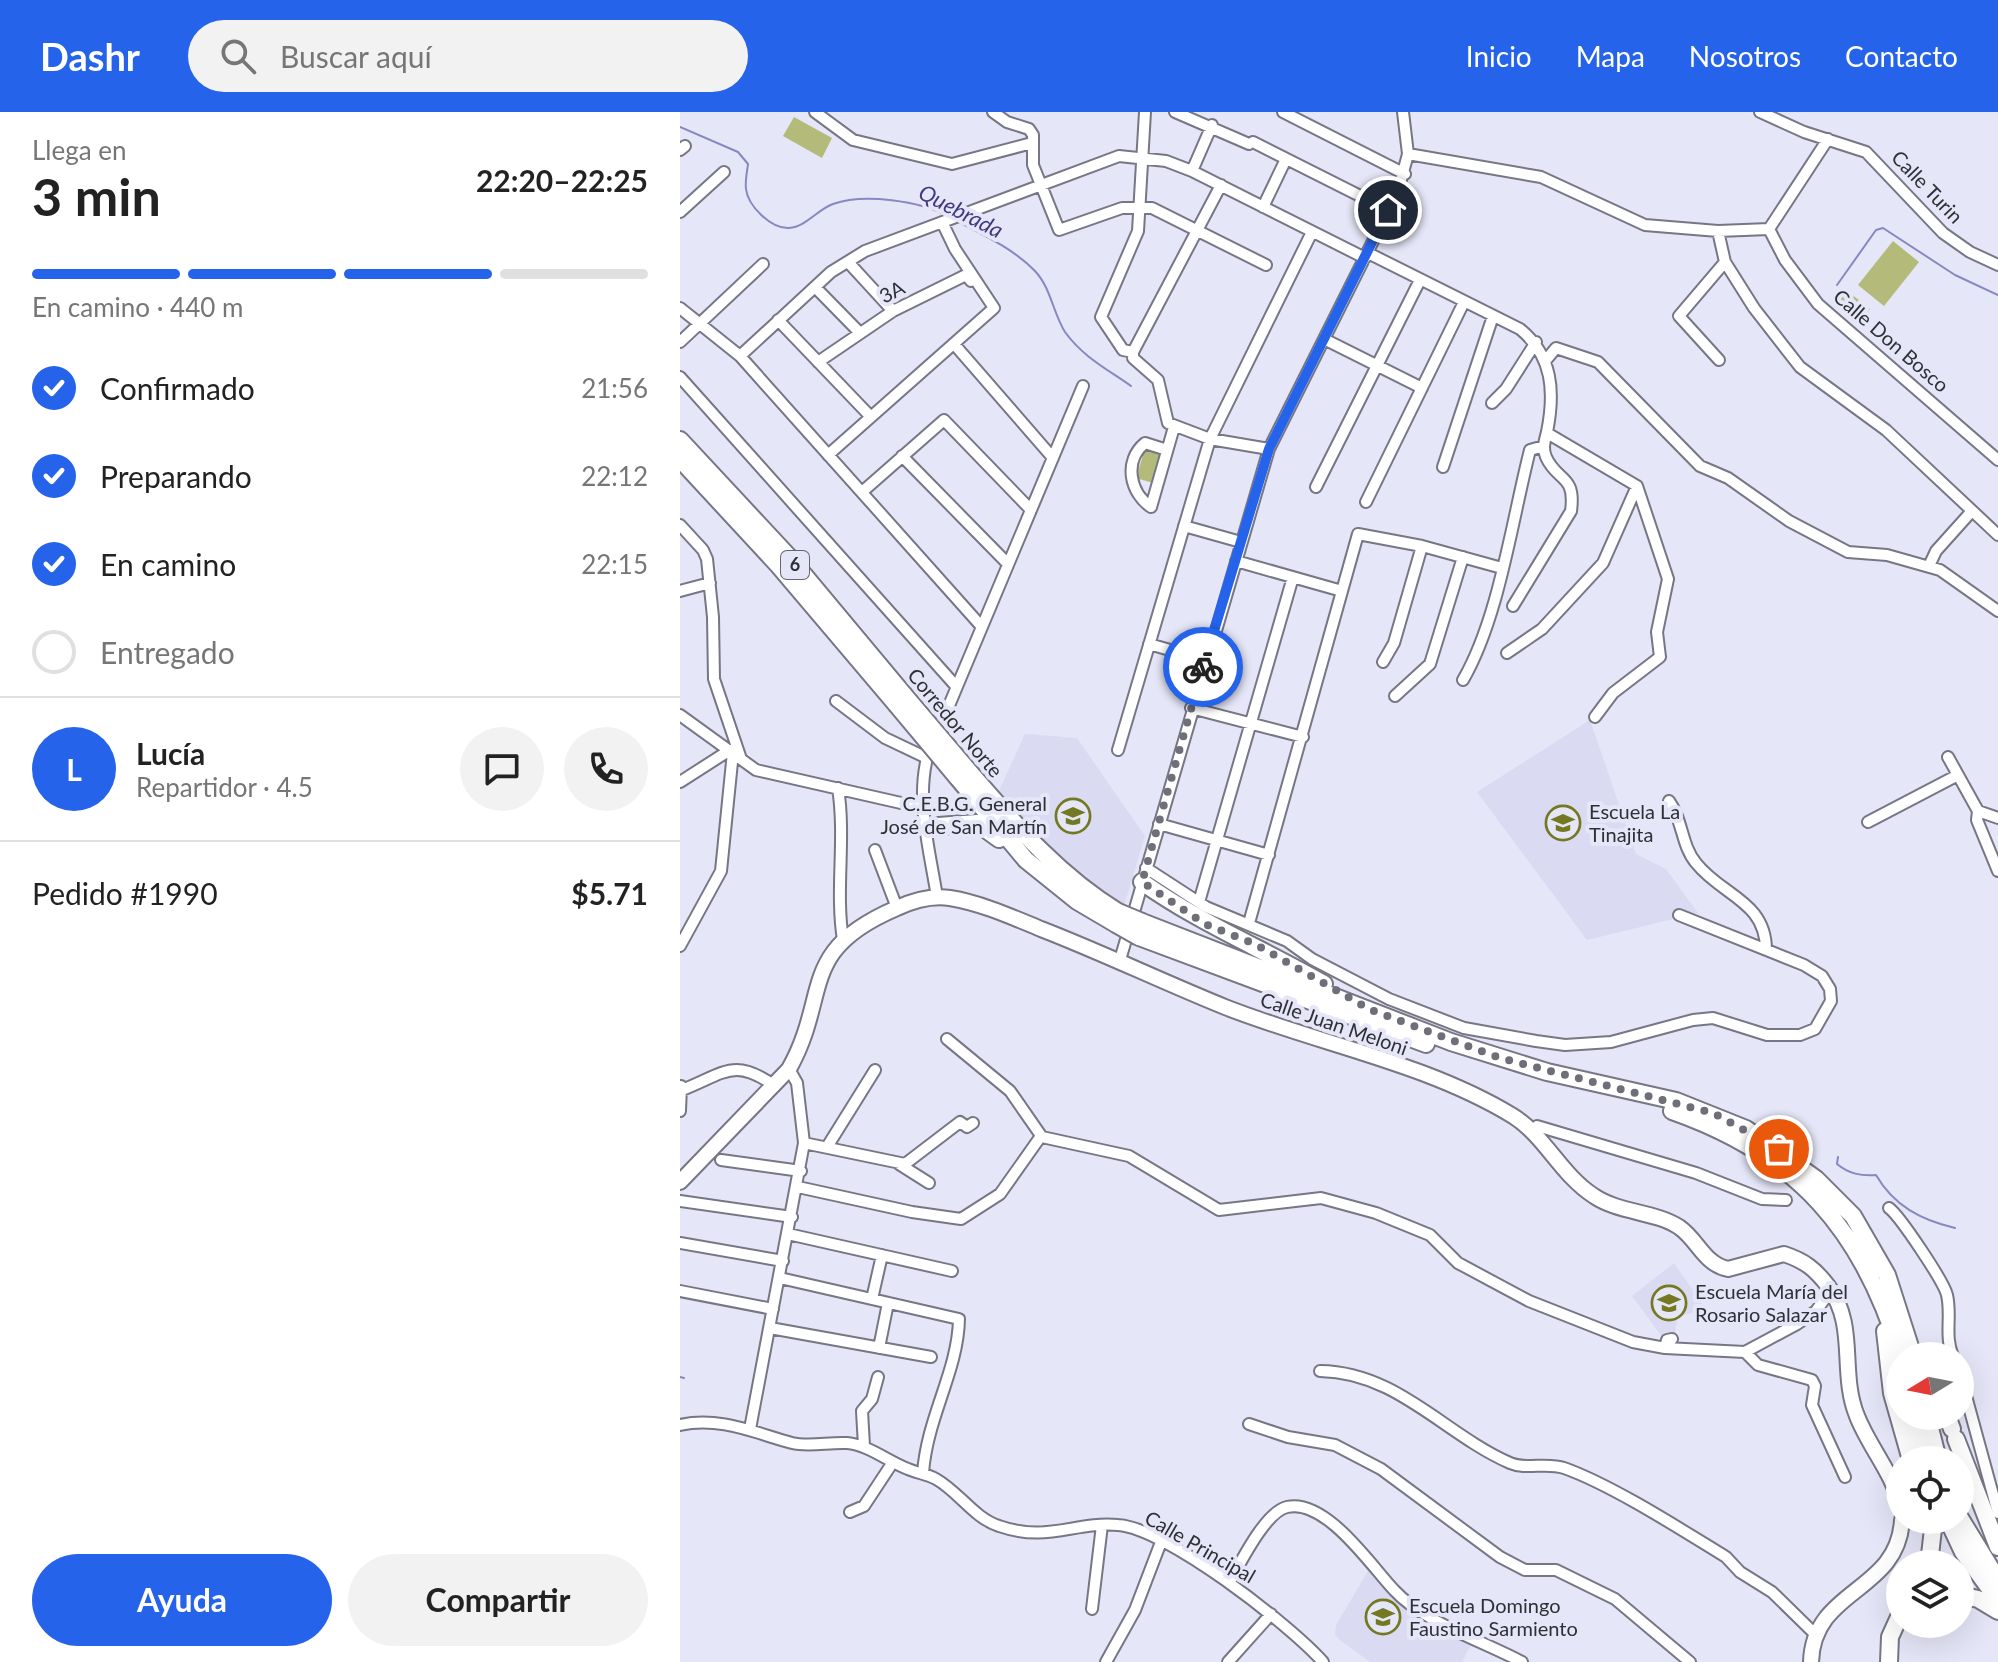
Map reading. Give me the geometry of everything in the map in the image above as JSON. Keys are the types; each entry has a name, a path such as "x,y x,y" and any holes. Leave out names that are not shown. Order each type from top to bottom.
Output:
{"highway":[{"name":"Corredor Norte","path":"680,440 788,556 961,772 1026,860 1077,901 1141,930 1484,1064 1671,1111 1742,1139 1807,1189 1882,1280 1898,1342"},
{"name":"Corredor Norte","path":"680,459 900,699"},
{"name":"Corredor Norte","path":"961,772 1030,843 1117,918"},
{"path":"926,827 977,823 1026,860"},
{"path":"1144,875 1205,924 1255,944 1371,1010"},
{"name":"Corredor Norte","path":"1141,930 1476,1050 1547,1072 1676,1101 1746,1129 1816,1179 1853,1216 1907,1342"},
{"path":"1882,1280 1917,1342"},
{"path":"1882,1280 1892,1393 1907,1446"},
{"path":"1953,1430 1998,1547"},
{"path":"1955,1534 1963,1552 1998,1600"},
{"path":"1970,1534 1998,1580"},
{"path":"1974,1598 1998,1611"},
{"path":"1889,1662 1890,1638"},
{"path":"1898,1662 1899,1638"}],"main road":[{"name":"Calle Juan Meloni","path":"680,1182 789,1069 801,1047 816,979 829,955 843,940 897,908 925,897 987,908 1120,960 1225,1007 1428,1078 1499,1109 1531,1131 1579,1186 1597,1199 1677,1226 1711,1263 1728,1269 1784,1254 1814,1268 1831,1290 1845,1317 1855,1414 1886,1477"},
{"path":"1811,1662 1815,1634 1840,1601 1888,1565 1897,1549 1900,1534"}],"street":[{"path":"815,112 853,140 952,164 1032,143"},
{"path":"993,112 1007,122 1029,129 1033,165 1061,231 1108,212 1140,207 1166,213 1266,265"},
{"path":"1133,352 1123,350 1101,317 1138,231 1145,112"},
{"path":"1175,112 1212,125 1286,159 1388,210"},
{"path":"1283,112 1405,174"},
{"path":"1120,960 1269,449 1405,174 1408,154 1403,112"},
{"name":"Calle Turin","path":"1760,112 1866,152 1943,233 1970,252 1998,265"},
{"path":"1192,171 1212,125"},
{"path":"1408,154 1541,177 1645,225 1718,231 1769,229 1828,139"},
{"path":"740,356 815,287 865,251 1098,161 1141,156 1192,171 1312,232 1520,329 1536,342 1546,360 1552,385 1544,446 1546,458 1569,482 1573,494 1571,511 1513,606"},
{"path":"1263,207 1286,159"},
{"path":"680,212 724,172"},
{"path":"1221,185 1133,352 1133,358 1158,380 1165,418 1174,427 1210,439 1269,449"},
{"path":"828,455 994,308 944,221"},
{"name":"Calle Don Bosco","path":"1769,229 1785,260 1818,304 1998,460"},
{"path":"1718,231 1725,262 1754,308 1800,367 1886,430 1998,535"},
{"path":"1118,750 1210,439 1312,232"},
{"path":"848,262 893,311"},
{"path":"1719,360 1679,316 1725,262"},
{"path":"680,342 763,264"},
{"name":"3A","path":"818,362 893,311 966,275 984,293"},
{"path":"1316,487 1420,280"},
{"path":"815,287 859,332"},
{"path":"1366,502 1464,302"},
{"path":"680,308 740,356 982,627"},
{"path":"1443,467 1493,316"},
{"path":"778,320 871,417"},
{"path":"1324,339 1422,388"},
{"path":"1492,403 1506,389 1536,342"},
{"path":"954,344 1053,458"},
{"path":"1546,360 1556,348 1598,362 1700,466 1728,478 1819,538 1848,552 1887,555 1929,566 1968,587 1998,611"},
{"path":"680,377 955,685"},
{"path":"937,897 923,808 922,786 927,758 955,685 1083,386"},
{"path":"862,492 944,420 1031,510"},
{"path":"1167,450 1145,443 1133,464 1133,488 1151,507 1174,427"},
{"path":"1547,433 1637,486 1668,579 1657,632 1660,657 1613,693 1595,717"},
{"path":"1463,680 1476,656 1502,568 1530,450 1544,446"},
{"path":"902,456 1008,564"},
{"path":"1507,653 1542,629 1603,563 1637,486"},
{"path":"1929,566 1936,551 1971,512"},
{"path":"680,525 707,559 714,679 734,753 721,871 680,946"},
{"path":"1184,526 1241,542"},
{"path":"1249,923 1358,534 1422,546 1502,568"},
{"path":"682,545 695,541"},
{"path":"1383,662 1394,643 1422,546"},
{"path":"1395,696 1430,664 1463,557"},
{"path":"1236,561 1342,591"},
{"path":"1199,902 1293,577"},
{"path":"680,591 710,583"},
{"path":"1149,644 1205,660"},
{"path":"836,701 885,738 927,758"},
{"path":"1191,708 1303,737"},
{"path":"680,715 756,770 923,808"},
{"path":"680,782 734,753"},
{"path":"1948,757 1978,811 1977,820 1998,871"},
{"path":"1868,822 1958,775"},
{"path":"838,788 842,816 839,913 843,940"},
{"path":"1669,801 1679,815 1695,862 1758,916 1766,931 1766,950"},
{"path":"1978,811 1998,818"},
{"path":"1159,824 1269,855"},
{"path":"875,850 897,908"},
{"path":"1144,875 1249,923 1402,1005 1464,1028 1565,1045 1611,1042 1693,1020 1713,1018 1779,1037 1800,1035 1815,1029 1831,1001 1830,989 1822,976 1679,915"},
{"path":"947,1039 1010,1091 1041,1136 1129,1156 1219,1210 1321,1198 1376,1213 1430,1235 1458,1263 1529,1301 1633,1342 1745,1352 1816,1311 1831,1290"},
{"path":"680,1111 681,1087 740,1067 753,1070 775,1086"},
{"path":"750,1429 801,1171 804,1143 797,1083 789,1069"},
{"path":"827,1147 875,1070"},
{"path":"898,1163 913,1159 960,1122 967,1127 973,1123"},
{"path":"1531,1131 1537,1126 1586,1138 1696,1173 1762,1199 1786,1200"},
{"path":"798,1187 912,1212 961,1219 1000,1194 1041,1136"},
{"path":"804,1143 898,1163 929,1183"},
{"path":"721,1160 801,1171"},
{"path":"680,1201 792,1217"},
{"path":"1889,1208 1901,1217 1946,1291 1948,1342"},
{"path":"788,1234 952,1271"},
{"path":"680,1243 783,1261"},
{"path":"872,1299 882,1255"},
{"path":"780,1278 959,1319 951,1367 929,1428 923,1473"},
{"path":"680,1291 773,1309"},
{"path":"879,1348 888,1303"},
{"path":"770,1328 931,1357"},
{"path":"1745,1352 1758,1365 1812,1380 1815,1386 1812,1405 1845,1477"},
{"path":"1320,1371 1364,1377 1421,1404 1460,1436 1513,1464 1545,1463 1566,1469 1615,1494 1726,1557 1740,1572 1772,1592 1815,1634"},
{"path":"864,1446 862,1411 872,1399 878,1377"},
{"name":"Calle Principal","path":"680,1425 702,1421 750,1429 796,1444 864,1446 951,1489 984,1519 997,1526 1053,1533 1122,1525 1161,1542 1229,1583 1271,1614 1323,1662"},
{"path":"1249,1424 1288,1437 1335,1445 1381,1469 1500,1557 1525,1570 1556,1570 1615,1599 1690,1662"},
{"path":"1974,1425 1998,1513"},
{"path":"850,1512 864,1506 893,1462"},
{"path":"1229,1583 1265,1524 1289,1506 1298,1506 1351,1537 1395,1592 1413,1606 1522,1662"},
{"path":"1092,1609 1102,1525"},
{"path":"1106,1662 1135,1610 1161,1542"},
{"path":"1228,1662 1271,1614"}],"shaded area":[{"name":"Escuela La Tinajita","path":"1590,720 1636,854 1666,869 1698,913 1587,940 1477,792"},
{"name":"C.E.B.G. General José de San Martín","path":"1025,734 1077,738 1145,836 1124,906 1049,851 997,795"},
{"name":"Escuela María del Rosario Salazar","path":"1674,1263 1706,1309 1677,1317 1675,1336 1663,1338 1632,1296"},
{"name":"Escuela Domingo Faustino Sarmiento","path":"1371,1566 1394,1595 1472,1643 1462,1662 1370,1662 1335,1635 1336,1625"}],"green space":[{"path":"794,117 832,138 822,158 783,136"},
{"path":"1893,241 1919,262 1884,306 1858,285"},
{"path":"1845,289 1870,309 1859,323 1834,303"},
{"path":"1145,449 1162,455 1153,483 1136,478"}],"waterway":[{"name":"Quebrada","path":"680,127 738,152 748,164 746,186 751,202 775,225 795,227 833,204 860,199 892,200 923,206 948,216"},
{"name":"Quebrada","path":"957,221 999,243 1027,263 1045,285 1061,325 1072,341 1131,386"},
{"name":"Quebrada","path":"1837,285 1876,230 1883,228 1955,275 1998,295"},
{"path":"1838,1157 1837,1164 1846,1170 1860,1175 1876,1175 1891,1195 1910,1210 1931,1221 1955,1228"},
{"path":"680,1377 684,1378"}],"way so far":[{"path":"1203,667 1142,882 1205,924 1255,944 1371,1010 1500,1058 1713,1113 1779,1149"}],"place":[{"name":"C.E.B.G. General José de San Martín","path":"1073,816"},
{"name":"Escuela La Tinajita","path":"1563,823"},
{"name":"Escuela María del Rosario Salazar","path":"1669,1303"},
{"name":"Escuela Domingo Faustino Sarmiento","path":"1383,1617"}],"route":[{"path":"1203,667 1269,449 1388,210"}]}
